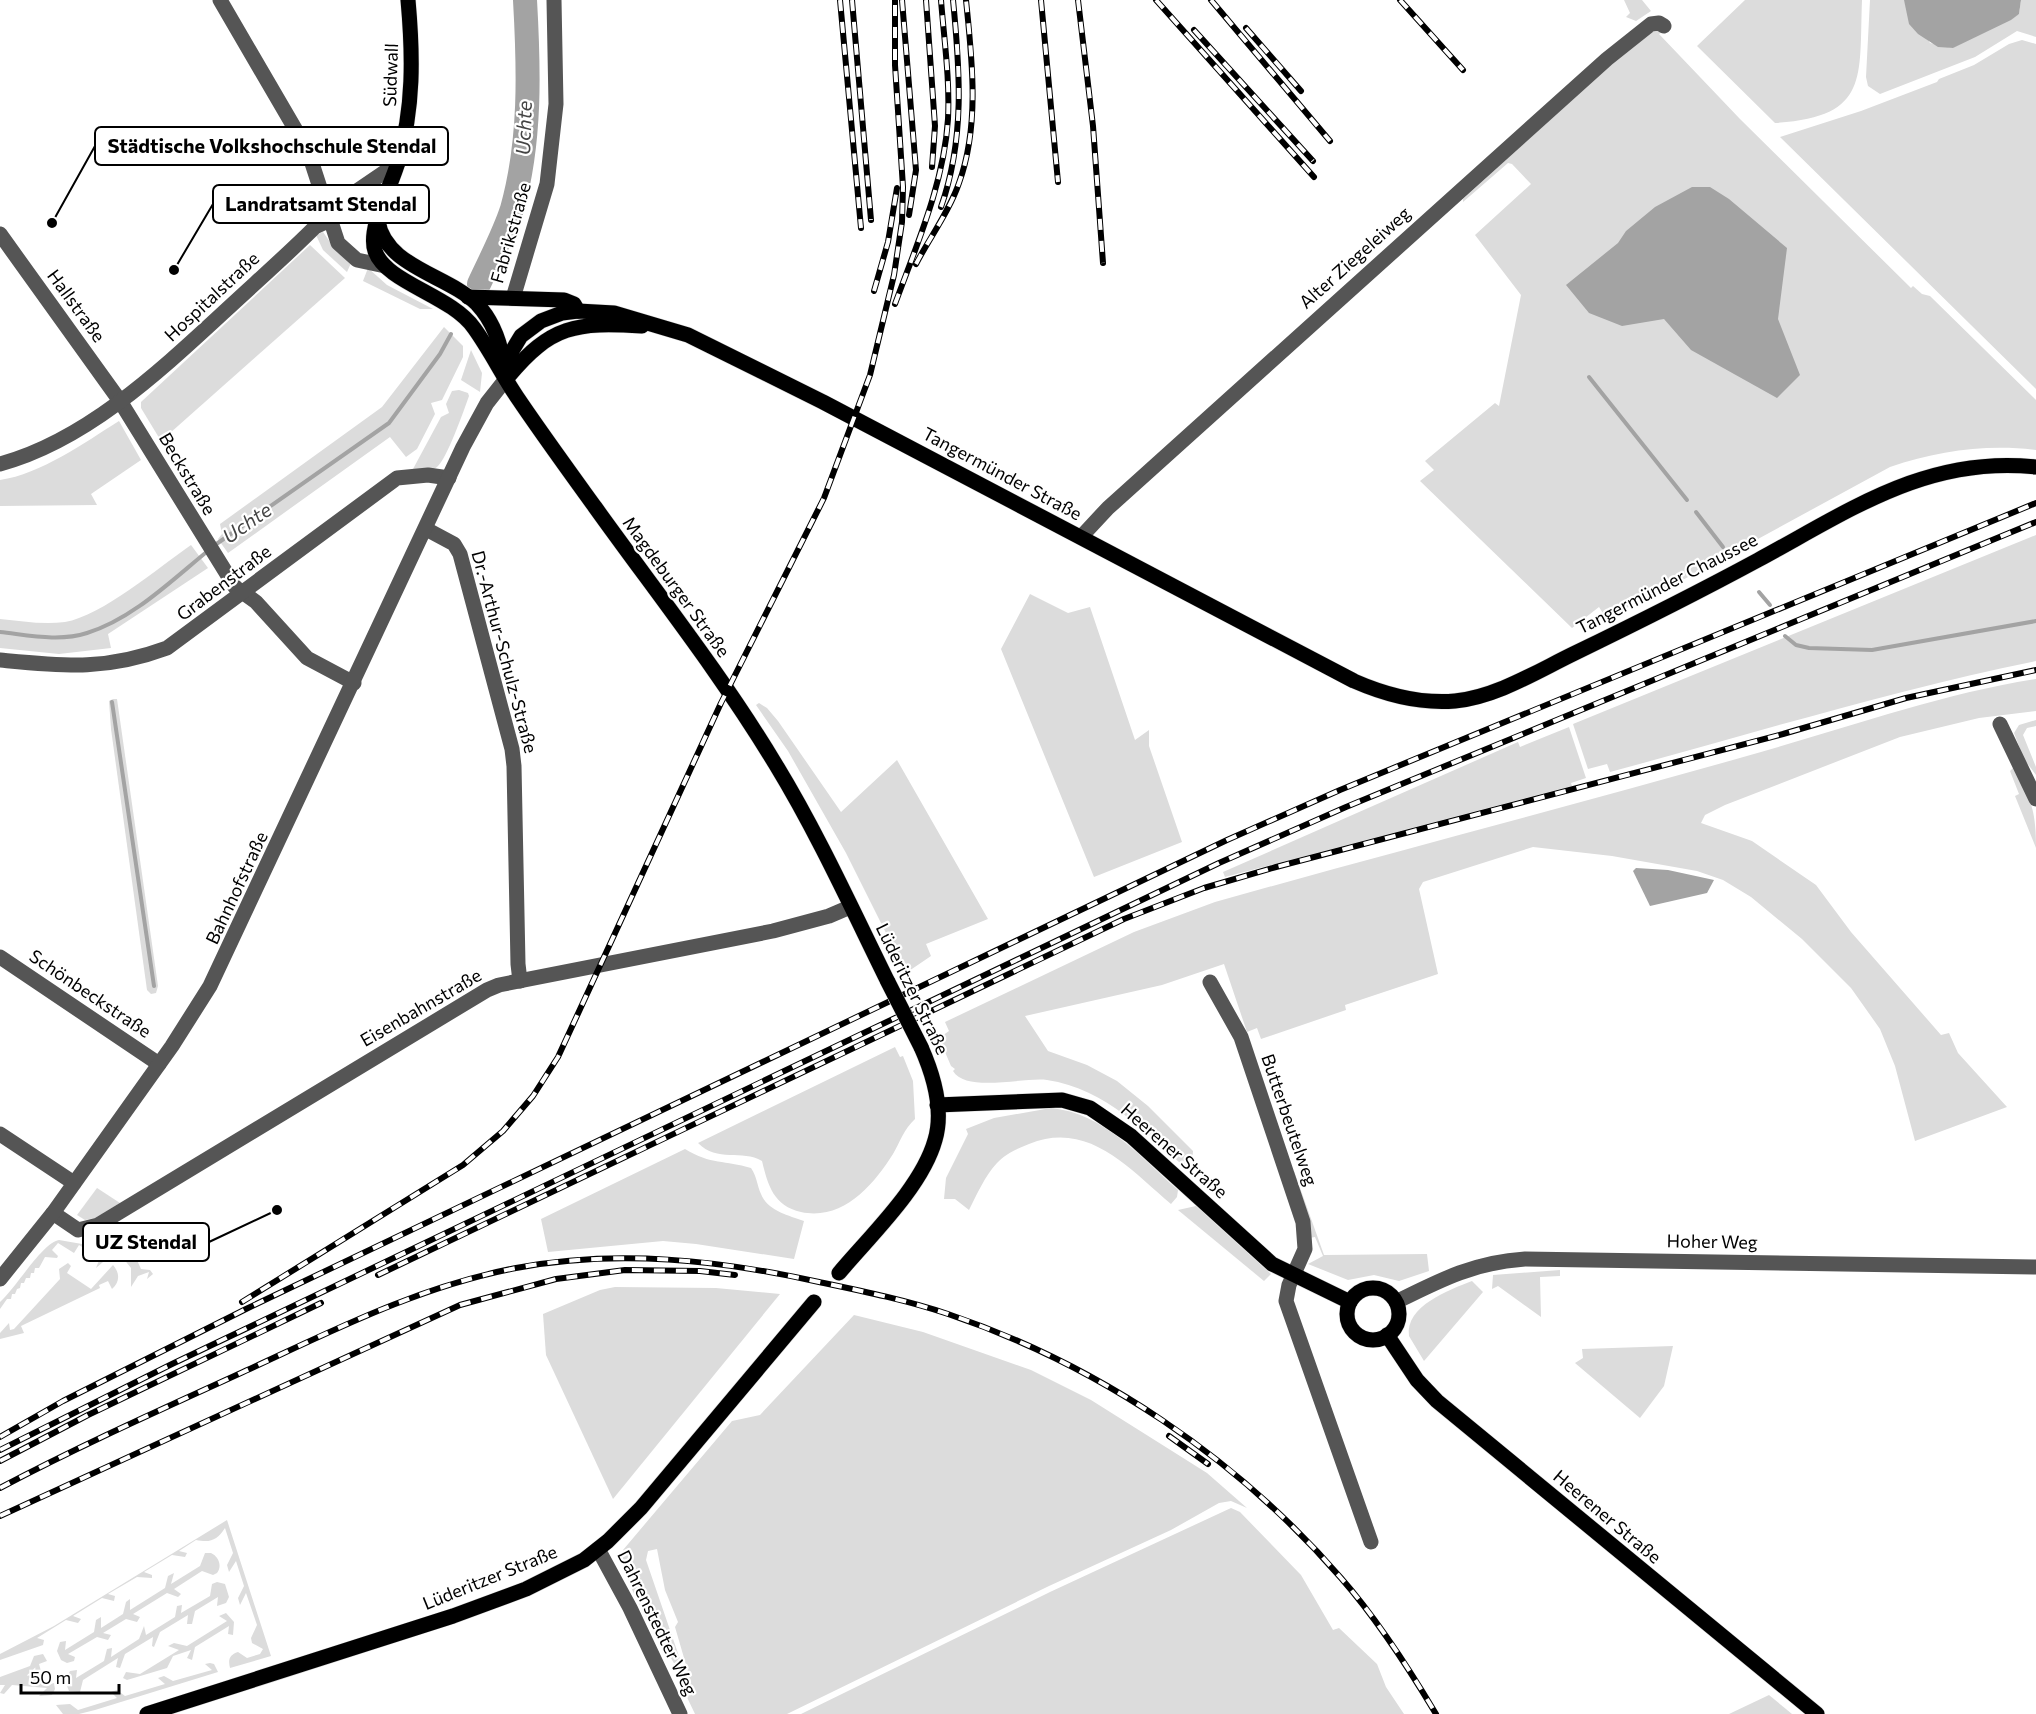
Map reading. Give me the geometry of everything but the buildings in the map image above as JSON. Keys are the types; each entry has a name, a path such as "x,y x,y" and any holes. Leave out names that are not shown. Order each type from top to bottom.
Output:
{"main road":[{"name":"Südwall","path":"378,219 398,163 408,122 412,83 408,0"},
{"path":"378,219 374,236 375,251 385,266 461,312 482,339 506,379"},
{"path":"378,219 383,239 395,253 468,297 564,300 574,304 578,311 549,317 525,332 512,351 506,379"},
{"name":"Magdeburger Straße","path":"468,297 483,311 492,324 501,348 506,379 760,740 789,786 850,907"},
{"name":"Tangermünder Straße","path":"578,311 614,313 668,328 710,344 1314,660"},
{"name":"Tangermünder Straße","path":"506,379 538,343 571,329 618,325 668,328"},
{"name":"Tangermünder Chaussee","path":"1314,660 1354,681 1392,695 1433,702 1473,698 1507,685 1665,609 1883,492 1920,478 1953,470 1998,465 2033,466"},
{"name":"Lüderitzer Straße","path":"839,1273 903,1197 924,1166 935,1140 937,1105 932,1076 921,1047 850,907"},
{"name":"Heerener Straße","path":"937,1105 1062,1100 1090,1108 1131,1136 1272,1264 1350,1302"},
{"path":"1373,1288 1387,1292 1396,1302 1397,1324 1387,1335 1373,1339 1359,1335 1347,1317 1350,1302 1359,1292 1373,1288"},
{"name":"Lüderitzer Straße","path":"147,1714 489,1604 561,1573 598,1550 625,1525 814,1302"},
{"name":"Heerener Straße","path":"1387,1335 1417,1380 1437,1401 1817,1714"}],"street":[{"path":"220,0 308,151 328,221 338,243 346,253 357,260 385,266"},
{"name":"Fabrikstraße","path":"513,298 547,184 556,104 554,0"},
{"name":"Alter Ziegeleiweg","path":"1081,537 1089,525 1607,59 1651,24 1659,23 1664,26"},
{"path":"324,206 348,197 398,163"},
{"path":"328,221 347,244 362,251 395,253"},
{"name":"Hospitalstraße","path":"0,465 54,443 120,401 210,326 315,227 328,221"},
{"name":"Hallstraße","path":"0,234 120,401"},
{"name":"Bahnhofstraße","path":"0,1279 53,1213 159,1064 194,1013 225,959 449,478 484,407 506,379"},
{"name":"Beckstraße","path":"120,401 235,587 256,602 308,658 354,683"},
{"name":"Grabenstraße","path":"0,660 84,666 117,663 141,657 174,644 397,478 428,475 449,478"},
{"name":"Dr.-Arthur-Schulz-Straße","path":"426,529 449,540 460,554 514,766 520,981"},
{"path":"2000,724 2036,799"},
{"name":"Eisenbahnstraße","path":"53,1213 78,1230 92,1228 477,995 499,985 772,931 829,916 850,907"},
{"name":"Schönbeckstraße","path":"0,957 159,1064"},
{"name":"Butterbeutelweg","path":"1210,982 1240,1037 1303,1221 1305,1249 1294,1276"},
{"path":"0,1134 74,1183"},
{"name":"Hoher Weg","path":"1396,1302 1467,1269 1516,1260 2036,1267"},
{"path":"1294,1276 1289,1285 1286,1301 1371,1542"},
{"name":"Dahrenstedter Weg","path":"598,1550 630,1608 680,1714"}],"shaded area":[{"path":"1624,0 1642,0 1651,11 1636,21 1626,17 1630,13"},
{"path":"1745,0 1862,0 1858,72 1853,88 1843,102 1828,112 1806,119 1775,123 1697,46"},
{"path":"1870,0 1904,0 1930,43 1952,48 2019,14 2021,0 2036,0 2036,37 2017,31 1975,57 1880,94 1868,86 1866,77"},
{"path":"1904,0 2021,0 2019,14 2011,20 1953,48 1938,47 1918,34 1909,24"},
{"path":"1652,27 1664,31 1659,34 1740,119 1911,288 1913,286 1922,294 1930,296 2036,400 2036,450 1999,448 1962,450 1890,467 1666,589 1606,618 1599,607 1572,628 1420,481 1434,470 1425,461 1495,403 1499,406 1521,295 1475,235 1531,184 1512,164 1508,163 1463,202 1463,199"},
{"path":"2022,40 2036,44 2036,389 1780,137 1861,111 1937,82 1939,79 1974,65 2009,44"},
{"path":"1692,187 1710,187 1729,199 1787,248 1778,319 1800,375 1777,398 1691,350 1664,319 1622,326 1589,313 1566,285 1618,243 1626,231 1655,207"},
{"path":"323,232 337,252 351,263 347,272 323,250 316,235"},
{"path":"310,245 345,278 161,441 141,408 141,402"},
{"path":"368,268 387,285 433,309 420,309 363,281"},
{"path":"444,327 463,346 463,357 442,400 431,403 435,414 417,449 406,457 390,437 228,553 218,539 222,534 220,524 382,407"},
{"path":"471,350 482,373 480,392 461,380"},
{"path":"459,390 468,393 469,396 446,454 437,467 425,470 413,469 441,417 449,413 446,404 452,391"},
{"path":"119,421 141,460 91,494 97,505 0,506 0,480 15,477 46,464 77,448"},
{"path":"2036,535 2036,661 1875,699 1610,772 1607,764 1588,769 1573,724"},
{"path":"191,545 208,568 108,634 111,648 59,654 0,648 0,619 49,623 80,618 113,601"},
{"path":"1030,594 1068,613 1090,607 1135,740 1149,730 1149,746 1182,842 1094,877 1001,649"},
{"path":"2036,679 2036,711 1979,718 1900,737 1725,805 1705,815 1701,823 1752,841 1816,885 1851,932 1941,1035 1949,1033 1958,1053 2007,1107 1915,1141 1895,1066 1880,1029 1851,988 1802,939 1751,897 1723,880 1697,871 1612,856 1533,847 1423,882 1419,889 1438,974 1345,1005 1346,1010 1261,1039 1257,1028 1247,1032 1224,964 1162,985 1025,1016 1048,1051 1087,1065 1117,1081 1148,1106 1193,1151 1192,1167 1189,1171 1124,1115 1107,1103 1069,1085 1047,1080 982,1083 960,1078 953,1071 955,1069 951,1066 939,1038 949,1031 945,1022 1134,932 1215,902 1761,752 1897,711 1966,693"},
{"path":"117,699 158,986 156,993 151,994 147,990 111,729 109,701"},
{"path":"759,703 767,708 778,721 841,812 897,760 988,919 926,944 931,956 906,973 846,853 788,751 756,705"},
{"path":"2036,720 2036,726 2027,728 2023,735 2036,767 2036,775 2024,759 2014,733 2019,725"},
{"path":"1569,727 1586,778 1571,783 1572,786 1225,877 1223,872 1518,742 1520,747"},
{"path":"2013,768 2032,806 2036,848 2015,796 2019,794 2010,771"},
{"path":"1636,868 1668,870 1714,880 1707,893 1650,906 1633,871"},
{"path":"895,1047 900,1057 903,1056 913,1081 915,1119 876,1178 866,1189 843,1206 816,1213 792,1209 778,1200 774,1194 762,1161 746,1156 713,1153 698,1143"},
{"path":"1051,1108 1088,1118 1120,1138 1178,1190 1177,1197 1171,1204 1123,1163 1089,1143 1071,1138 1051,1138 1029,1144 1000,1160 985,1179 969,1210 955,1199 944,1199 946,1178 968,1134 966,1129 994,1118"},
{"path":"685,1149 703,1158 751,1168 768,1205 779,1212 804,1221 794,1259 663,1241 548,1252 541,1219"},
{"path":"1294,1171 1324,1255 1427,1254 1429,1271 1399,1281 1374,1275 1348,1280 1308,1264 1323,1256 1315,1237 1309,1238 1291,1173"},
{"path":"97,1188 120,1203 95,1218 85,1220 77,1215"},
{"path":"1196,1206 1271,1274 1264,1281 1178,1210"},
{"path":"59,1240 82,1244 102,1256 103,1262 96,1268 100,1258 79,1245 74,1253 58,1243 52,1250 58,1256 57,1258 45,1257 39,1268 35,1268 30,1278 26,1278 24,1283 21,1283 20,1288 12,1294 11,1299 7,1299 0,1309 0,1302 37,1257 52,1243"},
{"path":"127,1244 137,1248 131,1247 141,1269 150,1270 153,1274 147,1279 149,1272 138,1276 131,1287 131,1268 119,1253 120,1248"},
{"path":"68,1263 71,1266 67,1273 91,1289 113,1265 118,1274 118,1280 112,1289 108,1281 99,1285 100,1288 21,1326 24,1333 0,1339 0,1333 9,1323 10,1330 14,1329 60,1279 59,1269"},
{"path":"1560,1270 1560,1276 1540,1277 1541,1317 1498,1286 1492,1289 1493,1275"},
{"path":"1472,1281 1483,1292 1424,1361 1409,1336 1414,1316 1441,1294"},
{"path":"615,1287 716,1288 780,1294 613,1499 546,1355 543,1314 600,1290"},
{"path":"854,1315 923,1332 1031,1370 1091,1400 1207,1473 1247,1508 1231,1501 1219,1503 1171,1530 1049,1586 787,1714 695,1714 684,1691 689,1675 675,1627 678,1622 665,1590 657,1549 648,1551 646,1560 683,1668 681,1676 635,1596 623,1564 623,1550 732,1421 760,1415"},
{"path":"1673,1346 1664,1386 1640,1418 1575,1363 1583,1358 1582,1349"},
{"path":"1231,1508 1240,1512 1301,1575 1333,1630 1339,1628 1377,1664 1386,1687 1404,1714 801,1714 1050,1592"},
{"path":"227,1520 271,1656 230,1668 230,1658 235,1653 238,1652 247,1658 260,1654 263,1649 252,1643 251,1638 257,1625 246,1593 240,1605 238,1598 244,1586 236,1561 229,1572 227,1565 233,1553 225,1528 213,1540 196,1540 179,1551 187,1553 185,1557 172,1555 144,1572 152,1575 152,1578 137,1577 108,1594 115,1596 114,1601 102,1598 73,1616 81,1619 78,1623 66,1620 37,1638 44,1640 43,1645 0,1660 0,1654 54,1626"},
{"path":"205,1553 214,1554 218,1559 220,1567 217,1573 213,1575 202,1571 174,1589 181,1594 178,1597 167,1593 133,1614 140,1617 137,1622 126,1619 103,1633 111,1635 108,1640 97,1637 68,1654 75,1657 74,1661 67,1663 61,1660 57,1651 60,1642 66,1641 65,1650 94,1632 96,1620 101,1617 101,1628 123,1614 126,1602 130,1599 130,1610 165,1588 168,1576 174,1573 171,1584 200,1566"},
{"path":"217,1582 225,1584 229,1597 226,1603 217,1606 218,1597 195,1611 192,1624 187,1624 188,1615 160,1632 154,1647 152,1646 153,1637 125,1654 120,1668 116,1667 118,1658 83,1680 80,1692 69,1691 65,1681 70,1671 77,1670 76,1678 104,1661 107,1649 112,1648 111,1657 139,1639 144,1626 146,1635 175,1617 177,1606 182,1605 181,1613 210,1596 212,1584"},
{"path":"226,1613 234,1622 233,1635 228,1634 229,1626 195,1647 192,1660 187,1658 191,1650 173,1656 167,1668 127,1680 123,1678 126,1672 140,1674 179,1650 168,1646 174,1643 187,1646 227,1621 219,1616"},
{"path":"43,1654 47,1661 39,1664 45,1686 54,1683 55,1689 52,1695 39,1696 47,1688 12,1685 4,1694 0,1693 5,1685 0,1685 0,1677 30,1666 34,1656"},
{"path":"205,1664 214,1664 218,1672 95,1710 79,1714 63,1714 56,1705 70,1704 78,1710 117,1698 111,1692 117,1690 125,1696 165,1684 158,1678 164,1676 173,1681 212,1670"},
{"path":"1769,1695 1792,1714 1729,1714"}],"waterway":[{"name":"Uchte","path":"479,284 512,209 523,158 528,79 525,0"},
{"name":"Uchte","path":"215,545 389,423 440,354 451,334"},
{"path":"1589,377 1687,500"},
{"path":"1696,512 1723,547"},
{"name":"Uchte","path":"0,632 66,637 104,627 152,597 209,550"},
{"path":"1759,592 1770,605"},
{"path":"1785,636 1796,645 1809,648 1872,650 2036,621"},
{"path":"112,702 154,986"}],"railway":[{"path":"840,0 861,228"},
{"path":"852,0 871,220"},
{"path":"242,1302 463,1165 503,1131 533,1096 558,1057 721,703 824,498 870,375 894,275 902,222 903,187 895,65 895,0"},
{"path":"902,0 916,170 909,215"},
{"path":"926,0 935,126 932,167"},
{"path":"895,304 928,213 945,143 948,89 941,0"},
{"path":"941,207 954,156 959,105 953,0"},
{"path":"916,264 950,204 966,161 973,92 966,0"},
{"path":"1041,0 1058,182"},
{"path":"1078,0 1093,126 1103,263"},
{"path":"1156,0 1314,177"},
{"path":"1211,0 1330,141"},
{"path":"1400,0 1463,70"},
{"path":"1246,28 1301,91"},
{"path":"1194,30 1313,161"},
{"path":"874,291 888,242 897,188"},
{"path":"0,1437 63,1401 246,1309 1227,840 1340,790 2036,503"},
{"path":"0,1450 172,1364 1219,863 1346,807 2036,522"},
{"path":"378,1275 1124,919 1204,888 1783,734 1906,698 2036,670"},
{"path":"0,1488 94,1441 318,1337 382,1309 448,1285 516,1268 592,1259 668,1260 744,1268 868,1292 948,1314 1004,1335 1058,1360 1111,1388 1162,1420 1211,1455 1257,1493 1300,1534 1367,1610 1403,1661 1436,1714"},
{"path":"0,1516 460,1305 556,1279 625,1270 700,1271 735,1275"},
{"path":"0,1461 88,1415 321,1303"},
{"path":"1169,1436 1208,1464"}],"place":[{"name":"Städtische Volkshochschule Stendal","path":"52,223"},
{"name":"Landratsamt Stendal","path":"174,270"},
{"name":"UZ Stendal","path":"277,1210"}]}
